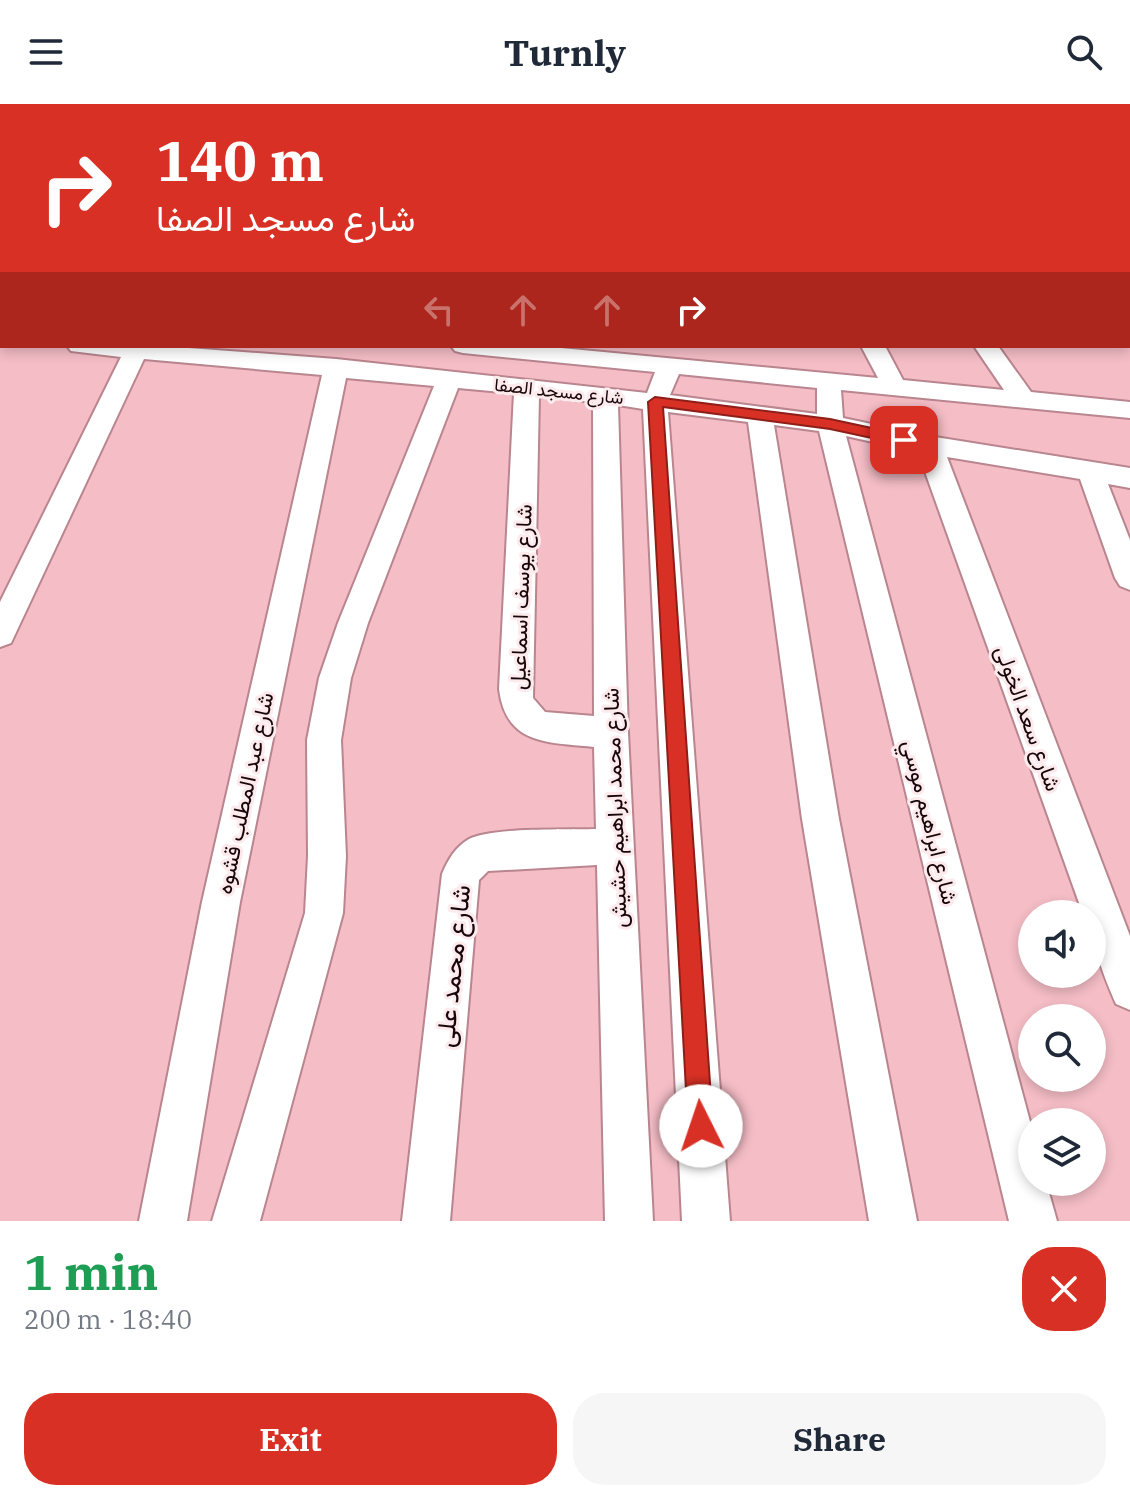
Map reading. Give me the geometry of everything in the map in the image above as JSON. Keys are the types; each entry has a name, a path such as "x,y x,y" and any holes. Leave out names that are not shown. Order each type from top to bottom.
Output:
{"street":[{"name":"شارع مسجد الصفا","path":"102,348 527,386 760,415 830,424 929,445 1130,478"},
{"name":"شارع مسجد الصفا","path":"495,348 684,360 829,381 1130,410"},
{"path":"874,348 895,387"},
{"path":"987,348 1023,399"},
{"path":"0,634 136,351"},
{"path":"684,360 655,402 706,1221"},
{"name":"شارع عبد المطلب قشوه","path":"163,1221 221,902 336,367"},
{"path":"236,1221 324,913 327,856 324,740 335,678 353,623 449,379"},
{"name":"شارع ابراهيم موسي","path":"829,381 830,424 1033,1221"},
{"name":"شارع يوسف اسماعيل","path":"527,386 515,689 517,704 536,726 611,733"},
{"name":"شارع محمد ابراهيم حشيش","path":"605,396 611,733 629,1221"},
{"path":"760,415 784,601 833,907 893,1221"},
{"name":"شارع سعد الخولى","path":"929,445 1130,990"},
{"path":"1090,471 1130,578"},
{"name":"شارع محمد على","path":"426,1221 461,874 469,862 481,853 615,846"}],"route":[{"path":"701,1126 655,402 830,424 904,440"}]}
